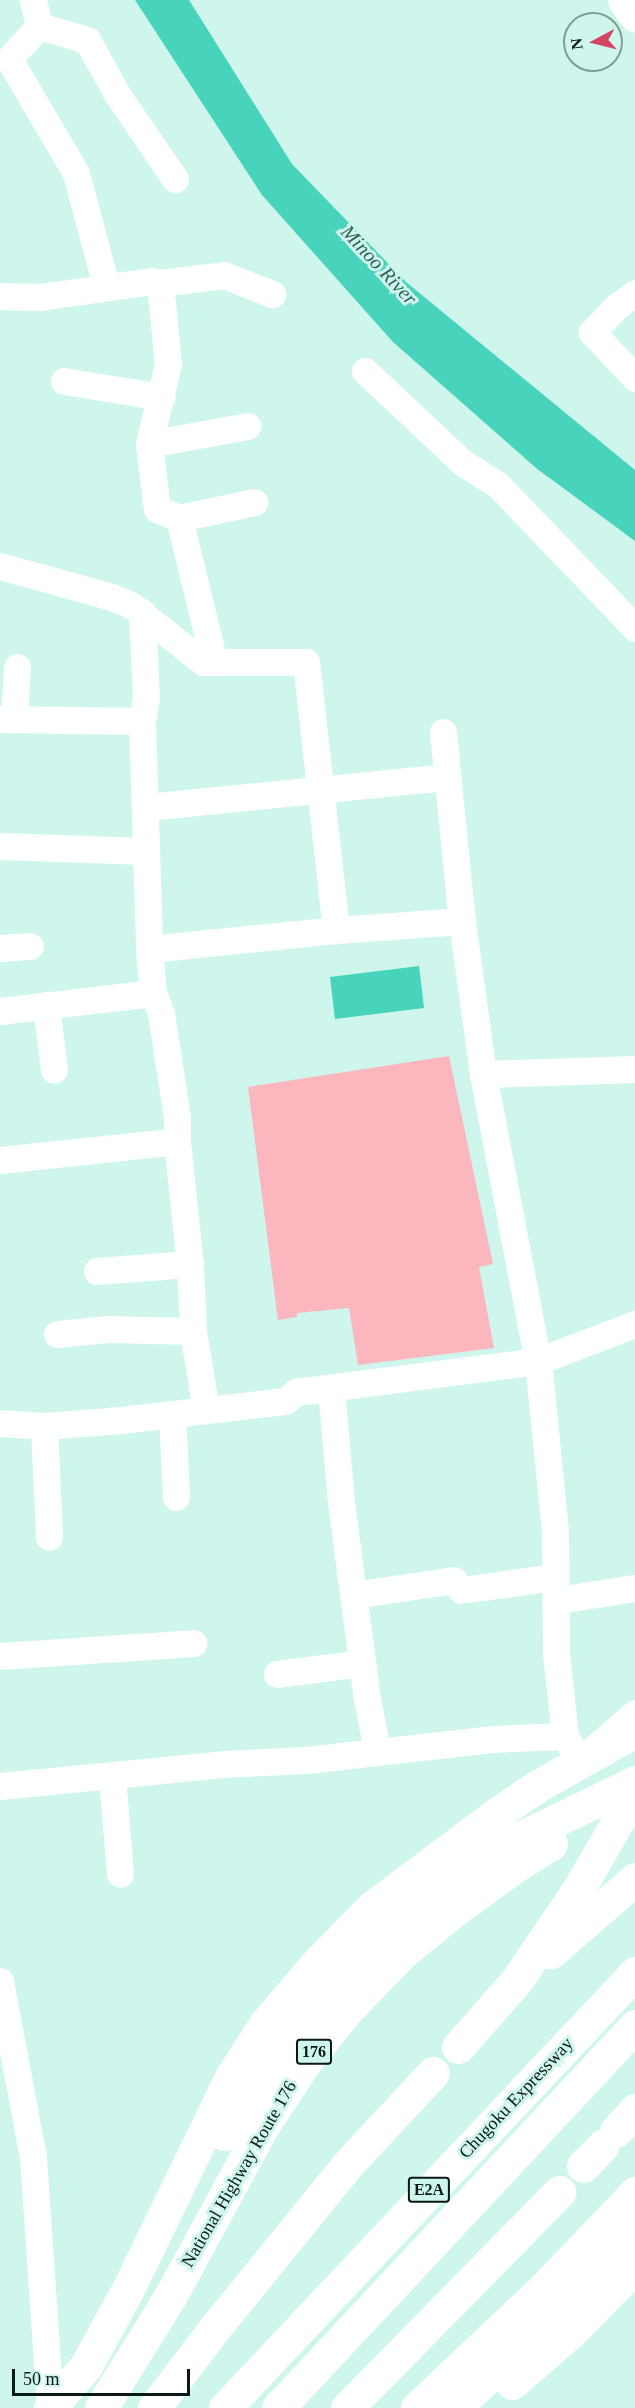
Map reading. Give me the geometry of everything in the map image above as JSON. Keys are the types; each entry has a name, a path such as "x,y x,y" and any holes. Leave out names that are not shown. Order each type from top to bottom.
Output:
{"main road":[{"path":"624,0 635,15"},
{"path":"50,2408 86,2366 129,2287 231,2077 265,2024 317,1963 371,1908 495,1815 573,1749 635,1731"},
{"path":"72,2408 100,2367 206,2165 240,2106 278,2051 324,1992 376,1938 441,1884 507,1844 635,1782"},
{"path":"458,2047 517,1980 580,1887 635,1792"},
{"name":"National Highway Route 176","path":"101,2408 171,2295 261,2129 303,2065 346,2011 401,1954 455,1910 517,1865 635,1792"},
{"path":"517,1980 635,1879"},
{"name":"Chugoku Expressway","path":"225,2408 635,1973"},
{"name":"Chugoku Expressway","path":"278,2408 635,2026"},
{"path":"154,2408 214,2329 349,2163 433,2073"},
{"path":"358,2398 559,2192"},
{"path":"417,2408 548,2284 635,2193"},
{"path":"455,2408 590,2280 635,2232"},
{"path":"478,2408 507,2388 572,2331 635,2267"}],"street":[{"path":"106,286 76,174 4,63 36,13 87,40 126,89 157,136 175,179"},
{"path":"0,296 40,297 106,286 151,281 160,283 224,275 272,294"},
{"path":"160,283 168,364 149,444 157,509 179,519 254,502"},
{"path":"635,293 610,312 592,332 635,378"},
{"path":"365,371 463,463 498,485 635,628"},
{"path":"64,381 162,397"},
{"path":"149,444 246,426"},
{"path":"179,519 214,662"},
{"path":"0,566 112,597 142,612 203,662 306,662 336,930"},
{"path":"142,612 146,697 142,721 149,949 153,993 161,1013 174,1094 190,1264 193,1331 206,1410"},
{"path":"17,667 7,719 142,721"},
{"path":"443,732 462,921 483,1074 538,1361 555,1530 556,1654 573,1749"},
{"path":"146,807 448,777"},
{"path":"0,846 146,851"},
{"path":"149,949 336,930 462,921"},
{"path":"0,948 30,946"},
{"path":"0,1011 153,993"},
{"path":"46,1005 54,1070"},
{"path":"483,1074 635,1068"},
{"path":"0,1160 177,1141"},
{"path":"98,1271 190,1264"},
{"path":"0,1423 44,1426 285,1401 296,1392 538,1361 635,1324"},
{"path":"57,1334 108,1329 193,1331"},
{"path":"331,1388 341,1503 362,1663 377,1750"},
{"path":"172,1414 176,1497"},
{"path":"44,1426 49,1537"},
{"path":"353,1595 457,1585 635,1588"},
{"path":"0,1656 194,1643"},
{"path":"277,1674 362,1663"},
{"path":"0,1786 223,1764 306,1760 377,1750 492,1739 573,1749 635,1713"},
{"path":"112,1776 120,1874"},
{"path":"0,1980 33,2157 50,2408"}],"shaded area":[{"path":"449,1056 493,1264 479,1267 494,1348 358,1365 349,1308 297,1313 297,1317 278,1320 248,1087"}],"water":[{"name":"Minoo River","path":"135,0 189,0 292,164 406,282 635,470 635,541 536,468 393,342 262,195"},
{"path":"419,966 424,1008 335,1019 330,977"}]}
